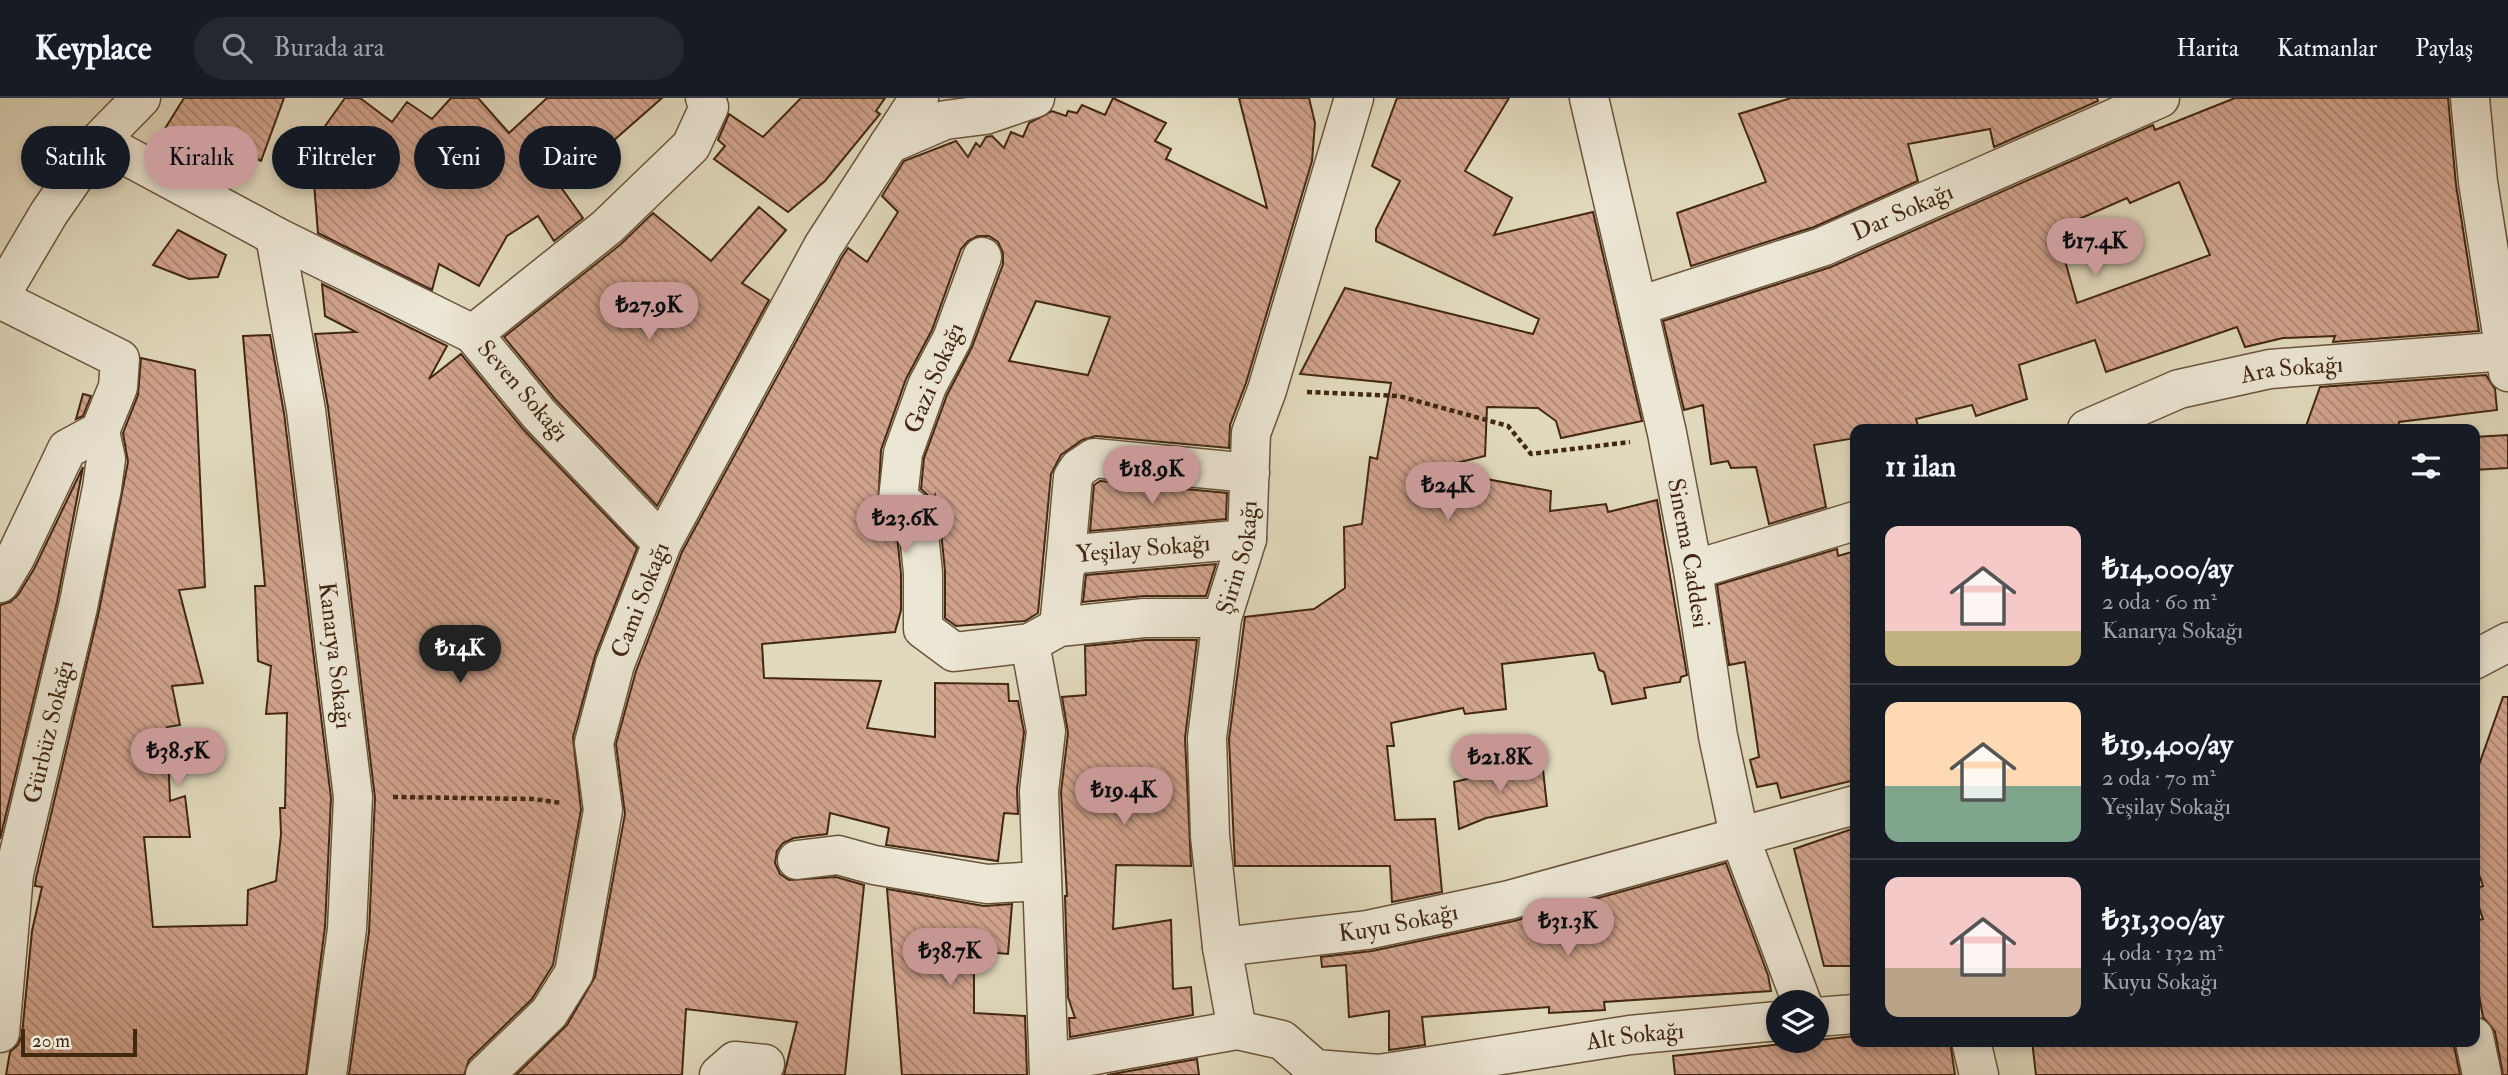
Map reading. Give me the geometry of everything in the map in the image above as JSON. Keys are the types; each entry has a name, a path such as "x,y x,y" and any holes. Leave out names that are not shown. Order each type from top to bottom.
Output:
{"street":[{"path":"104,126 114,98"},
{"path":"114,126 141,98"},
{"name":"Seven Sokağı","path":"663,543 539,414 473,334 607,227 691,146 709,107 705,98"},
{"name":"Cami Sokağı","path":"485,1075 549,1013 574,973 603,810 594,743 615,664 663,543 823,246 919,98"},
{"path":"889,144 979,106 1035,98"},
{"name":"Şirin Sokağı","path":"1237,1030 1222,947 1210,836 1207,738 1222,618 1247,539 1251,433 1267,390 1354,98"},
{"name":"Sinema Caddesi","path":"1589,98 1667,433 1693,570 1718,736 1739,835 1797,990"},
{"name":"Dar Sokağı","path":"1639,306 1822,247 2160,98"},
{"path":"2470,98 2478,182 2507,358"},
{"path":"130,158 275,236 473,334"},
{"path":"0,583 15,558 67,449 100,431 118,387 120,359 0,297 66,189"},
{"name":"Kanarya Sokağı","path":"275,236 306,410 353,797 347,929 327,1075"},
{"name":"Gazi Sokağı","path":"982,257 952,339 927,386 903,453 898,499 917,514 923,573 923,629 954,652 1045,635"},
{"name":"Ara Sokağı","path":"2098,424 2179,389 2270,369 2507,358"},
{"name":"Gürbüz Sokağı","path":"0,1033 14,874 78,607 102,488 106,459 100,431"},
{"path":"1065,566 1073,477 1079,468 1094,458 1250,473"},
{"path":"1693,570 1850,523"},
{"name":"Yeşilay Sokağı","path":"1049,1069 1040,881 1039,791 1045,731 1045,635 1065,566 1076,554 1247,539"},
{"path":"1045,635 1144,618 1222,618"},
{"path":"2480,657 2508,642"},
{"name":"Kuyu Sokağı","path":"1222,947 1367,930 1509,900 1850,806"},
{"path":"797,860 838,855 874,865 987,884 1040,881"},
{"path":"1829,1016 1850,1014"},
{"name":"Alt Sokağı","path":"1049,1069 1237,1030 1282,1040 1315,1069 1379,1074 1630,1035 1766,1022"},
{"path":"1972,1047 1979,1075"},
{"path":"2476,1047 2482,1075"},
{"path":"719,1075 735,1061 765,1063"}],"path":[{"path":"1267,390 1399,396 1508,426 1531,454 1614,445 1667,433"},
{"path":"353,797 533,799 603,810"}],"building":[{"path":"184,98 284,98 261,161 258,160 258,126 167,126"},
{"path":"345,98 360,98 392,122 407,102 432,119 451,98 478,98 503,126 414,126 414,189 505,189 505,128 509,133 547,98 662,98 621,134 621,126 519,126 519,189 562,189 583,218 554,241 538,216 507,236 479,286 439,264 432,290 318,233 314,189 400,189 400,126 325,126"},
{"path":"801,98 885,98 876,111 880,114 825,181 788,212 714,159 725,146 718,140 729,114 763,137"},
{"path":"1113,98 1166,123 1155,141 1171,149 1166,159 1267,208 1239,98 1309,98 1315,123 1312,161 1246,383 1230,425 1229,448 1096,436 1082,440 1061,455 1051,474 1038,613 1025,621 956,626 945,618 945,571 939,512 935,495 933,500 921,489 924,458 947,395 972,347 1003,264 1003,253 998,242 989,236 978,236 968,241 961,249 932,330 906,379 881,450 878,507 896,525 901,574 901,610 895,632 762,644 764,678 881,681 867,728 935,737 935,683 1008,684 1009,701 1018,701 1024,732 1017,789 1018,814 1004,813 998,861 886,845 889,828 830,813 827,834 794,838 783,843 777,851 775,863 780,874 789,880 836,877 864,885 845,1075 784,1075 797,1022 686,1009 682,1075 516,1075 567,1025 595,977 625,814 616,744 636,671 682,552 842,257 848,248 867,262 898,212 882,196 904,161 956,141 968,157 976,143 980,147 986,137 992,136 1004,148 1011,132 1023,137 1029,123 1052,111 1066,116 1068,111 1077,113 1082,105 1105,115","holes":["1036,301 1110,317 1088,375 1009,361"]},
{"path":"1397,98 1509,98 1465,171 1512,198 1494,235 1593,212 1642,421 1561,438 1556,421 1538,408 1487,407 1485,456 1432,469 1551,491 1550,511 1606,504 1608,512 1657,500 1687,675 1681,677 1680,682 1644,688 1646,698 1612,704 1604,672 1599,670 1594,653 1502,664 1506,709 1465,714 1463,708 1391,723 1394,746 1387,746 1395,820 1435,819 1442,892 1392,902 1390,866 1235,866 1229,739 1245,617 1314,609 1345,588 1344,527 1362,524 1370,457 1377,459 1391,383 1300,374 1345,288 1533,334 1539,319 1376,241 1376,229 1400,181 1372,166"},
{"path":"1791,98 2097,98 2098,101 1994,147 1990,129 1908,144 1918,181 1814,227 1691,266 1677,213 1766,182 1739,114"},
{"path":"2235,98 2448,98 2456,185 2479,331 2333,342 2335,336 2283,338 2245,347 2237,327 2106,372 2095,340 2019,365 2027,399 1976,416 1972,405 1916,419 1918,424 1850,424 1850,439 1814,445 1826,507 1769,524 1756,467 1731,468 1728,461 1711,464 1703,405 1684,410 1663,321 1831,267 2153,125 2155,130","holes":["2179,182 2210,255 2077,303 2056,229 2127,198 2130,203"]},
{"path":"759,207 786,230 742,283 769,300 657,506 555,399 504,337 621,244 653,213 711,261"},
{"path":"178,230 226,255 218,277 189,279 153,265"},
{"path":"322,284 447,346 429,379 461,354 523,429 637,548 595,656 573,737 581,810 553,965 532,999 469,1060 464,1075 349,1075 369,932 375,798 328,407 315,334 356,332 325,316"},
{"path":"270,335 284,413 331,798 325,927 306,1075 6,1075 10,1052 18,1045 22,1035 32,931 42,887 35,886 36,878 99,611 128,462 123,433 138,395 141,358 195,370 205,587 179,590 203,683 172,686 180,725 167,727 170,801 185,796 190,837 144,837 153,927 247,925 248,890 276,881 281,834 280,808 285,808 287,713 266,714 271,666 258,661 255,586 265,586 243,336"},
{"path":"2486,375 2495,389 2497,410 2399,424 2307,424 2320,387"},
{"path":"83,394 91,396 83,416 76,419"},
{"path":"2508,435 2508,468 2480,470 2480,437"},
{"path":"83,467 57,602 0,839 0,605 10,602 18,595 34,569"},
{"path":"1100,481 1227,493 1226,519 1090,531 1094,485"},
{"path":"1837,549 1838,556 1850,552 1850,781 1781,798 1777,783 1757,787 1750,760 1759,757 1745,662 1729,665 1717,585"},
{"path":"1216,564 1206,596 1144,596 1083,602 1086,575"},
{"path":"1145,640 1197,640 1185,738 1191,866 1116,865 1113,929 1171,920 1173,989 1191,987 1193,1015 1070,1037 1069,1018 1075,1018 1068,997 1067,896 1061,792 1068,733 1062,697 1086,695 1085,646"},
{"path":"2503,697 2508,697 2508,1075 2503,1075 2495,1032 2483,1017 2480,1001 2480,920 2483,919 2480,910 2480,887 2483,886 2480,877 2480,762"},
{"path":"1542,761 1547,806 1486,818 1459,829 1454,782"},
{"path":"1850,830 1850,966 1824,966 1794,849"},
{"path":"1726,863 1768,975 1771,990 1604,1002 1605,1010 1549,1013 1549,1007 1422,1017 1425,1045 1389,1050 1389,1011 1349,1017 1346,965 1322,967 1321,957 1372,951 1514,921"},
{"path":"887,889 984,906 1012,904 1008,954 974,951 974,1013 1025,1016 1027,1075 902,1075"},
{"path":"1850,1037 1850,1047 1951,1047 1955,1075 1675,1075 1673,1056 1766,1046 1766,1053 1829,1053 1829,1039"},
{"path":"2033,1047 2454,1047 2460,1075 2036,1075"},
{"path":"1197,1059 1199,1075 1107,1075"}]}
